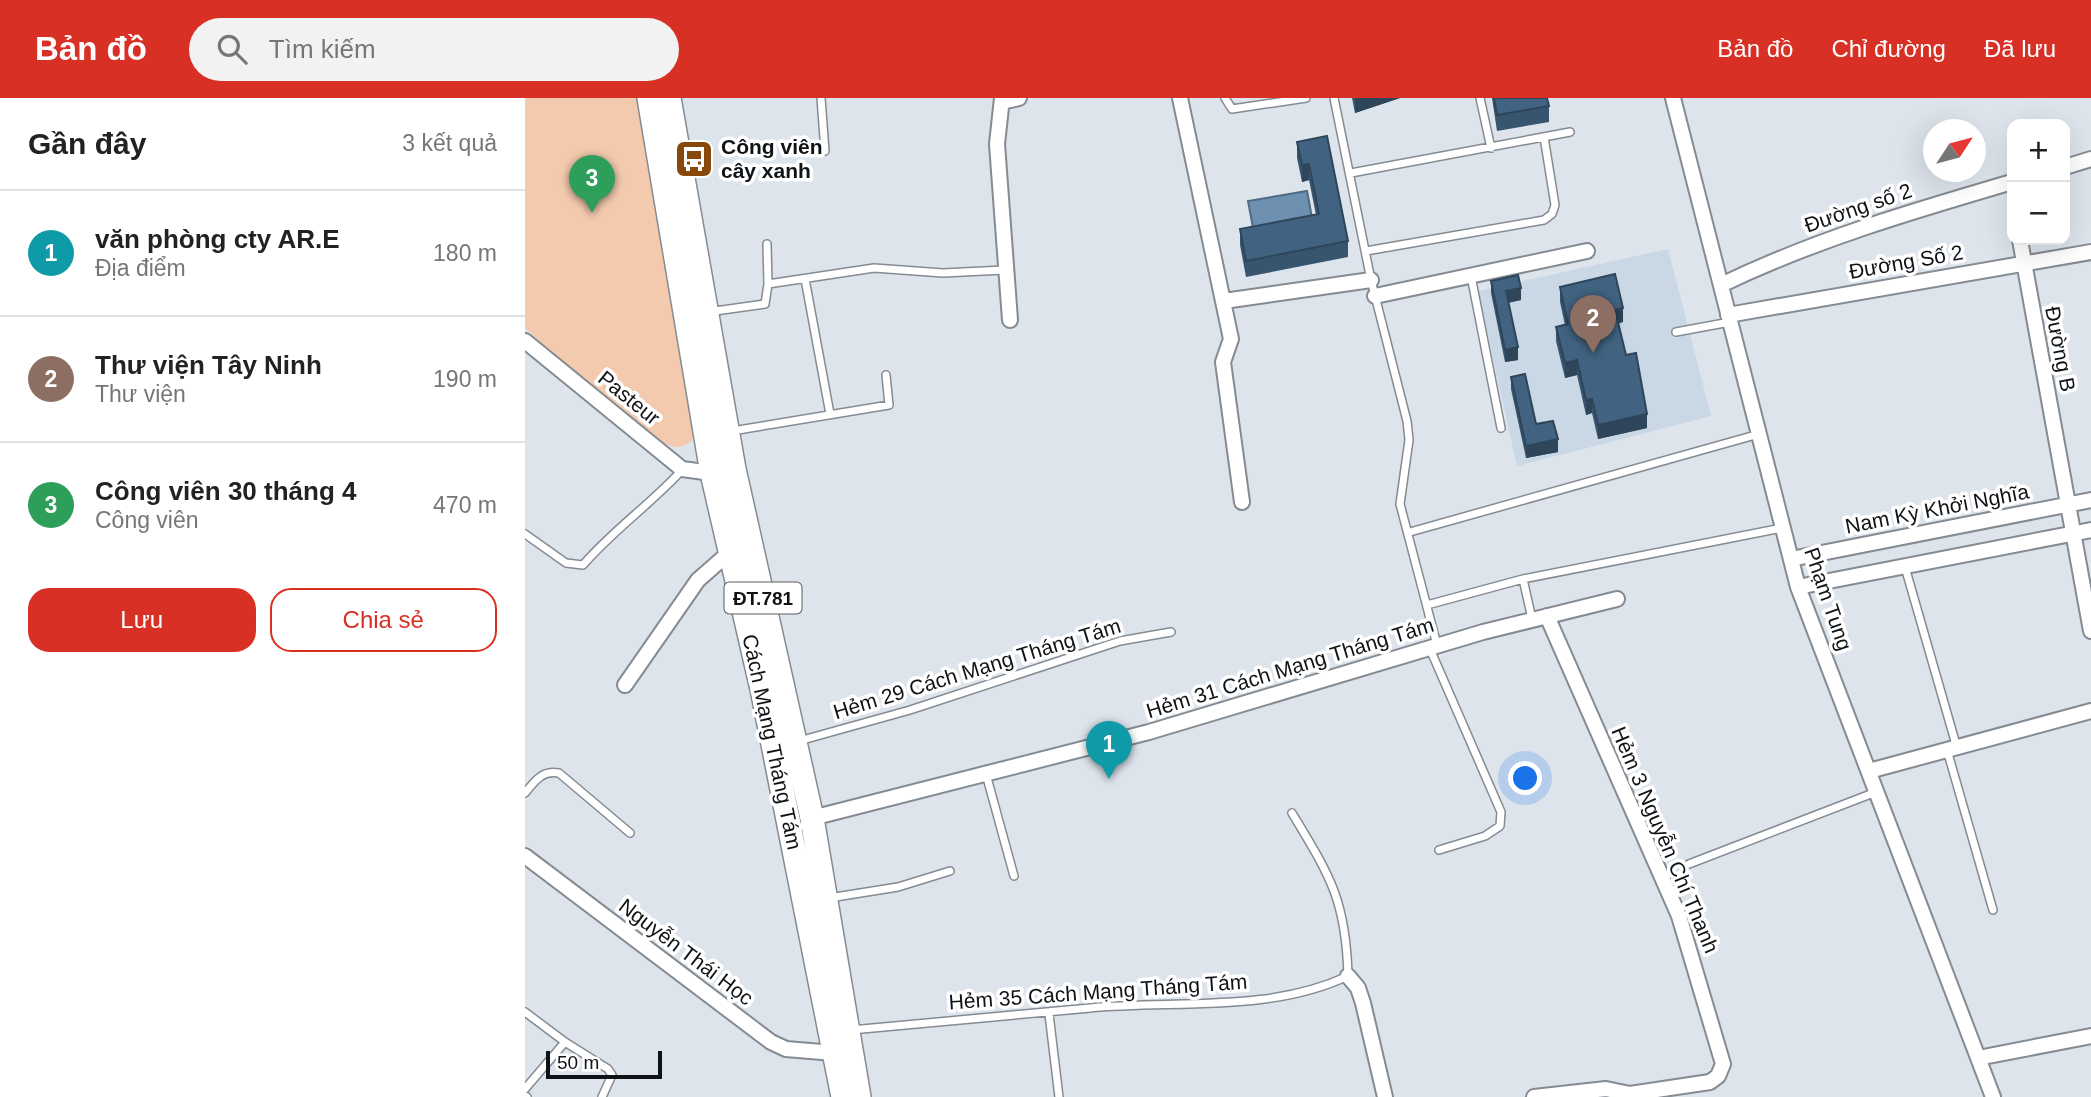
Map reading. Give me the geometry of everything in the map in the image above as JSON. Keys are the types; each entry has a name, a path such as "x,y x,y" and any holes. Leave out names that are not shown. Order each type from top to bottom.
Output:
{"main road":[{"name":"Cách Mạng Tháng Tám","path":"649,98 723,471 785,745 843,1044 859,1097"},
{"name":"Cách Mạng Tháng Tám","path":"669,98 728,432 723,471"},
{"name":"Cách Mạng Tháng Tám","path":"785,745 812,818 843,1044 843,1097"}],"street":[{"path":"1010,320 1004,270 997,144 1002,100 1020,98"},
{"path":"1181,98 1231,340 1223,362 1243,502"},
{"name":"Phạm Tung","path":"1673,98 1798,587 1993,1097"},
{"path":"2070,165 2091,159"},
{"name":"Đường số 2","path":"1721,285 1764,264 1866,225 2007,183"},
{"name":"Đường B","path":"2021,245 2091,631"},
{"path":"1375,296 1587,251"},
{"name":"Đường Số 2","path":"1729,319 2091,252"},
{"path":"1224,300 1371,280"},
{"name":"Pasteur","path":"525,341 682,469"},
{"path":"682,469 723,471"},
{"name":"Nam Kỳ Khởi Nghĩa","path":"1791,559 2091,500"},
{"path":"1798,587 2091,530"},
{"path":"625,685 698,580 741,550"},
{"name":"Hẻm 31 Cách Mạng Tháng Tám","path":"812,818 1149,732 1532,619 1617,599"},
{"name":"Hẻm 3 Nguyễn Chí Thanh","path":"1547,616 1679,916 1723,1064 1718,1076 1710,1082 1630,1096"},
{"path":"1869,771 2091,711"},
{"name":"Nguyễn Thái Học","path":"525,856 771,1042 786,1049 843,1044"},
{"path":"1348,976 1358,988 1363,1003 1385,1097"},
{"path":"1978,1058 2091,1036"},
{"path":"1534,1097 1606,1089 1630,1096"}],"lane":[{"path":"821,98 825,151"},
{"path":"1225,98 1232,109 1306,98"},
{"path":"1334,98 1371,280 1407,421 1409,440 1403,460 1400,503 1410,532 1434,647 1501,812 1500,827 1485,836 1439,850"},
{"path":"1481,98 1491,148"},
{"path":"1351,173 1570,132"},
{"path":"1366,251 1544,220 1552,214 1555,205 1544,137"},
{"path":"707,312 765,303 768,284 767,244"},
{"path":"768,284 874,268 943,273 1004,270"},
{"path":"1471,276 1501,428"},
{"path":"805,279 830,414"},
{"path":"1676,332 1729,319"},
{"path":"728,432 889,405 886,375"},
{"path":"1410,532 1759,434"},
{"path":"525,534 566,563 583,565 682,469"},
{"path":"1427,605 1523,579 1783,528"},
{"path":"1905,567 1993,910"},
{"path":"1523,579 1532,619"},
{"name":"Hẻm 29 Cách Mạng Tháng Tám","path":"785,745 911,710 1120,641 1171,632"},
{"path":"525,793 540,776 549,771 559,772 630,834"},
{"path":"986,774 1014,876"},
{"path":"1689,864 1877,792"},
{"path":"1292,813 1328,873 1339,898 1347,947 1348,976"},
{"path":"825,898 898,887 950,871"},
{"name":"Hẻm 35 Cách Mạng Tháng Tám","path":"843,1044 971,1017 1227,1002 1297,994 1321,989 1348,976"},
{"path":"525,1012 608,1069 612,1076 602,1097"},
{"path":"1049,1014 1059,1097"},
{"path":"525,1089 565,1042"}],"shaded area":[{"path":"525,98 637,98 695,404 695,438 684,445 671,446 637,426 525,328"},
{"path":"1668,249 1711,416 1517,466 1478,291"}],"water":[{"path":"1307,191 1313,223 1254,233 1248,201"}],"building":[{"path":"1494,98 1547,98 1549,106 1497,115"},
{"path":"1327,136 1348,241 1246,261 1240,229 1319,214 1309,164 1302,165 1297,142"},
{"path":"1615,274 1623,308 1615,310 1626,355 1636,353 1647,414 1598,425 1592,399 1586,400 1577,360 1565,363 1556,327 1568,324 1560,287"},
{"path":"1518,275 1521,288 1506,291 1518,347 1505,350 1491,281"},
{"path":"1525,374 1536,424 1553,421 1558,439 1526,446 1511,377"}],"place":[{"name":"Công viên cây xanh","path":"694,159"},
{"name":"Công viên 30 tháng 4","path":"592,213"},
{"name":"Thư viện Tây Ninh","path":"1593,353"},
{"name":"văn phòng cty AR.E","path":"1109,779"}]}
